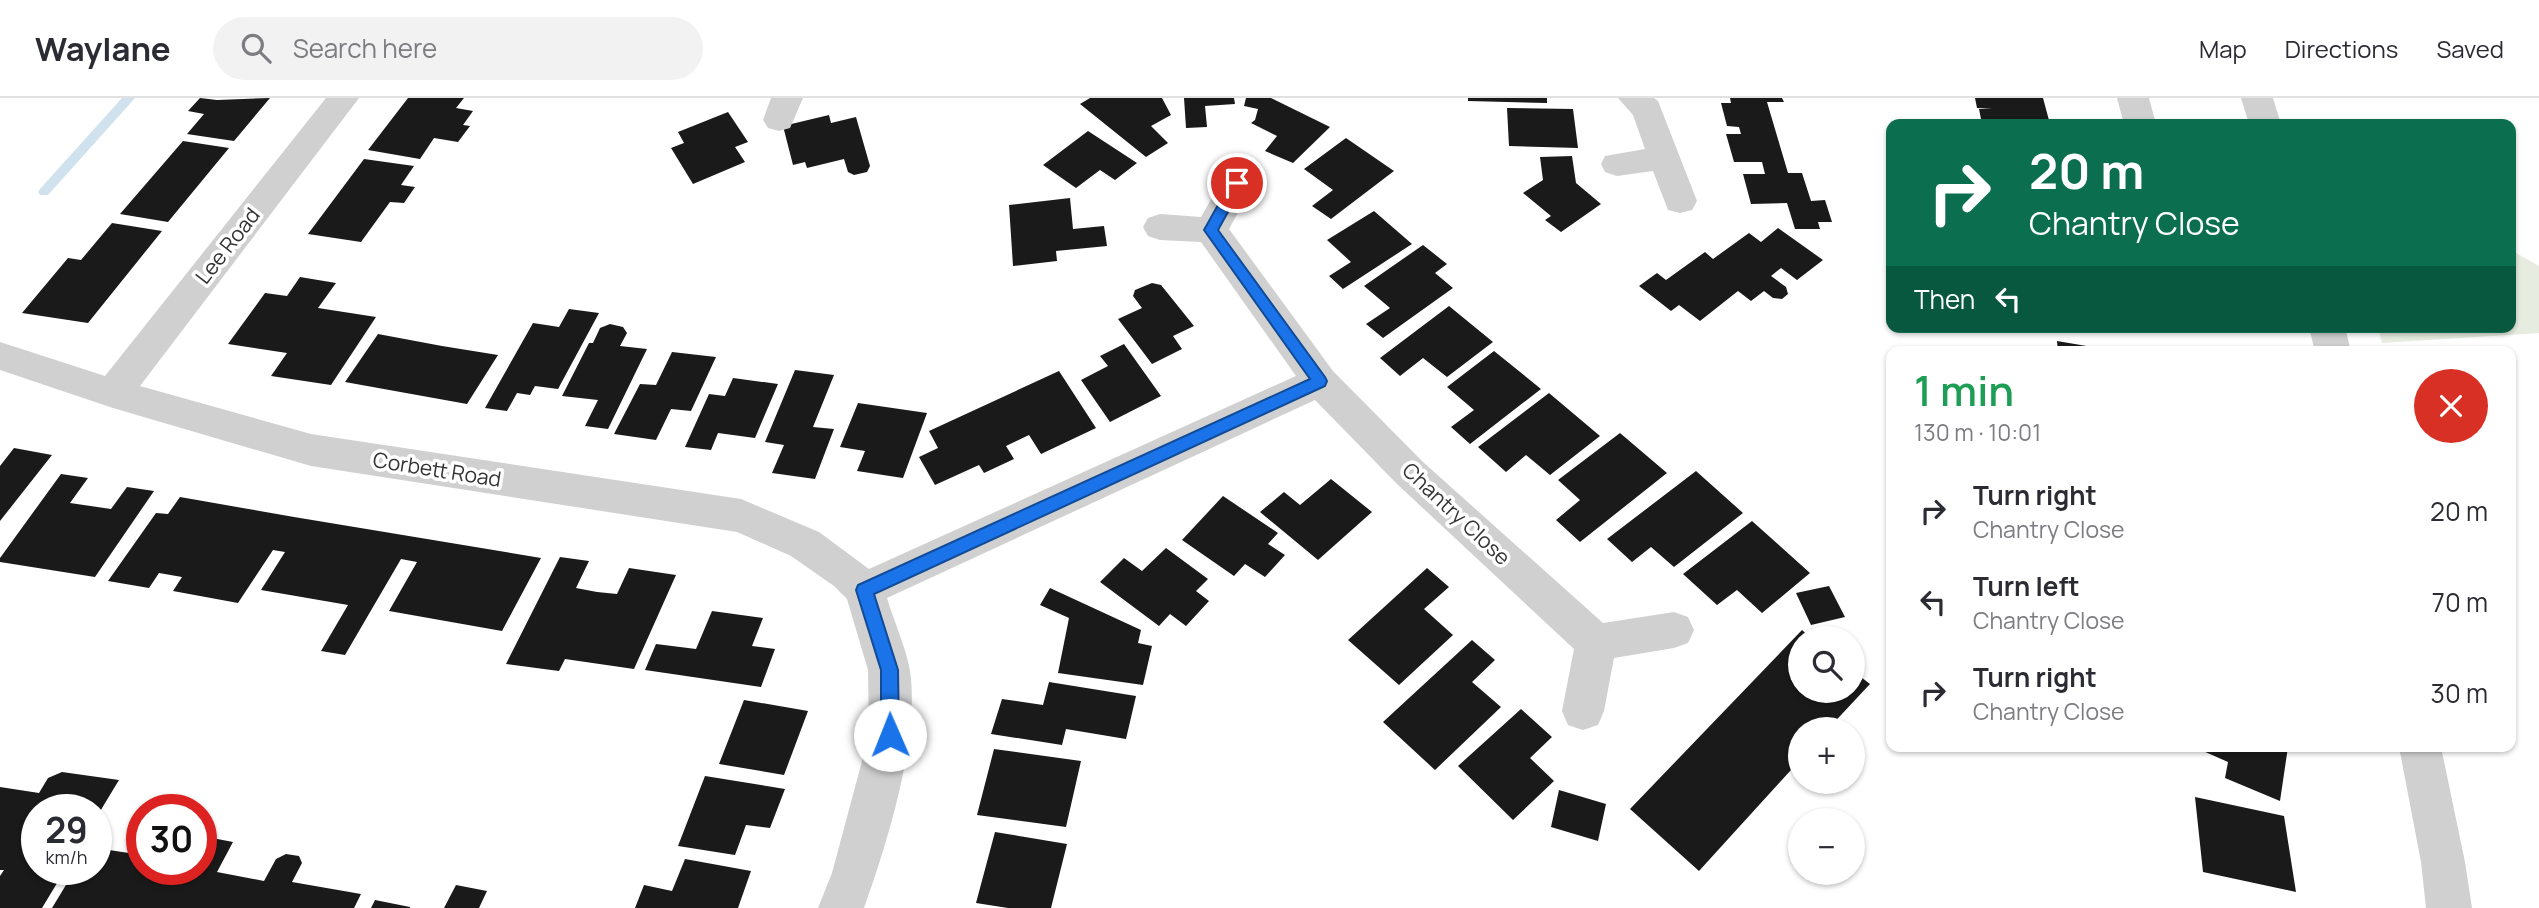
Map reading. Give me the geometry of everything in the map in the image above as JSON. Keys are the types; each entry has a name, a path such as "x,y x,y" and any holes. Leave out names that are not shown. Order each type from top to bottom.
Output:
{"street":[{"name":"Lee Road","path":"113,393 342,98"},
{"path":"1634,98 1647,108 1680,201"},
{"path":"2133,98 2139,119"},
{"path":"2257,98 2263,119"},
{"path":"1616,164 1666,158"},
{"path":"1160,227 1211,230 1237,183"},
{"name":"Chantry Close","path":"1211,230 1320,381 1410,472 1596,643"},
{"name":"Corbett Road","path":"0,356 113,393 311,450 741,516 805,544 848,574 864,590"},
{"path":"842,908 854,873 890,735 889,670 864,590 1320,381"},
{"path":"1583,710 1596,643 1674,630"},
{"path":"2421,752 2443,862 2449,908"}],"shaded area":[{"path":"2516,253 2539,266 2539,333 2382,343 2380,333 2516,333"}],"building":[{"path":"200,98 270,98 234,141 187,134 204,114 188,111"},
{"path":"408,98 464,98 456,108 473,111 463,125 470,126 458,142 434,138 420,159 368,150"},
{"path":"1090,98 1162,98 1171,115 1151,126 1168,143 1146,157 1080,104"},
{"path":"1184,98 1234,98 1235,104 1205,106 1207,127 1186,128"},
{"path":"1246,98 1271,98 1330,127 1293,163 1265,151 1277,136 1251,123 1255,120 1258,109 1244,106"},
{"path":"1468,98 1547,98 1547,103 1468,101"},
{"path":"1730,98 1782,98 1784,102 1767,102 1788,173 1802,173 1811,201 1825,200 1832,222 1818,222 1820,229 1795,229 1787,203 1751,204 1743,174 1765,174 1762,162 1734,162 1726,134 1741,134 1739,127 1727,126 1721,103 1731,103"},
{"path":"1975,98 2043,98 2049,119 1981,119 1979,109 1992,109 1977,108"},
{"path":"1507,108 1573,109 1578,148 1509,146"},
{"path":"728,112 748,142 735,147 745,162 693,184 671,148 684,143 678,132"},
{"path":"829,115 831,123 856,117 870,166 867,172 854,175 848,172 844,159 807,168 805,162 793,165 783,126"},
{"path":"1088,131 1137,163 1115,180 1100,170 1076,188 1043,165"},
{"path":"1346,138 1394,171 1331,219 1312,206 1333,190 1304,169"},
{"path":"183,141 229,148 168,222 120,214"},
{"path":"1572,156 1576,183 1601,204 1561,232 1545,220 1551,216 1523,193 1543,180 1540,157"},
{"path":"364,159 414,166 401,185 415,187 404,203 390,202 361,242 308,234"},
{"path":"1070,198 1073,229 1104,226 1107,246 1056,251 1057,261 1013,266 1009,205"},
{"path":"1374,211 1412,244 1343,289 1329,276 1351,262 1327,240"},
{"path":"112,223 162,231 88,323 22,313 68,258 81,260"},
{"path":"1778,228 1823,260 1797,280 1781,268 1771,276 1786,287 1788,294 1782,299 1773,298 1764,291 1751,301 1738,291 1700,321 1679,305 1671,311 1639,286 1657,273 1666,280 1705,252 1713,259 1749,233 1761,242"},
{"path":"1423,245 1447,264 1435,273 1453,288 1383,338 1366,324 1390,308 1364,286"},
{"path":"300,277 336,283 318,308 376,317 331,385 271,376 287,353 228,344 265,293 287,296"},
{"path":"1152,283 1161,285 1194,326 1173,336 1182,349 1152,364 1118,319 1142,308 1133,296 1135,290"},
{"path":"1449,306 1493,342 1447,377 1423,358 1400,376 1380,358"},
{"path":"569,309 599,313 558,389 535,386 530,395 517,393 507,411 485,408 533,323 559,327"},
{"path":"610,324 623,327 627,333 620,346 647,349 608,429 585,426 598,400 562,396 589,343 593,343 600,328"},
{"path":"378,334 498,355 467,404 345,382"},
{"path":"2057,341 2086,346 2057,346"},
{"path":"1124,344 1161,396 1110,422 1081,380 1108,366 1100,356"},
{"path":"1494,351 1541,389 1470,444 1451,427 1474,410 1447,387"},
{"path":"672,352 716,357 691,411 671,409 656,440 614,434 640,384 656,385"},
{"path":"795,370 834,375 813,427 834,429 815,479 772,473 784,445 765,442"},
{"path":"1059,371 1096,428 1041,454 1029,435 1006,446 1014,459 984,473 979,465 935,485 919,457 938,448 929,431"},
{"path":"733,378 778,384 755,438 718,433 711,450 685,447 709,394 725,396"},
{"path":"1549,393 1600,436 1550,475 1526,455 1506,472 1478,447"},
{"path":"858,403 927,413 903,478 857,471 865,451 840,447"},
{"path":"1620,433 1667,473 1580,542 1556,520 1580,500 1558,480"},
{"path":"14,448 52,455 0,521 0,466"},
{"path":"1696,471 1743,513 1674,567 1651,547 1632,562 1607,539"},
{"path":"61,474 88,478 70,503 111,509 127,487 154,491 95,577 0,562 0,558"},
{"path":"1331,479 1372,512 1318,560 1260,512 1284,492 1300,505"},
{"path":"1223,496 1278,533 1268,544 1285,555 1265,577 1245,564 1234,576 1182,540"},
{"path":"180,497 541,558 502,631 389,611 417,562 401,559 345,655 321,651 348,605 261,590 285,552 273,550 238,603 173,591 182,577 159,573 149,588 108,581 156,513 168,514"},
{"path":"1752,521 1810,573 1762,613 1737,590 1717,605 1683,574"},
{"path":"1166,548 1208,579 1196,591 1209,601 1186,626 1170,614 1159,626 1100,582 1124,558 1142,571"},
{"path":"560,557 589,561 576,588 597,592 617,594 629,568 676,575 634,669 565,659 559,671 506,664"},
{"path":"1427,568 1449,587 1424,609 1453,635 1399,685 1348,640"},
{"path":"1829,586 1845,617 1811,625 1796,593"},
{"path":"1050,588 1141,630 1138,643 1152,646 1143,685 1058,673 1069,618 1040,605"},
{"path":"712,611 763,618 752,646 775,649 761,687 645,670 656,644 696,649"},
{"path":"1472,640 1495,660 1472,682 1501,707 1435,770 1383,722"},
{"path":"1788,645 1788,703 1852,703 1839,717 1788,717 1788,773 1699,871 1630,809"},
{"path":"1049,682 1136,696 1126,739 1066,729 1062,745 991,734 1002,699 1043,705"},
{"path":"744,700 808,711 784,775 719,764"},
{"path":"1521,709 1552,737 1530,758 1554,781 1513,820 1458,766"},
{"path":"994,749 1081,761 1066,827 977,815"},
{"path":"2205,752 2287,752 2280,801 2225,778 2228,762"},
{"path":"62,772 119,780 111,794 21,794 21,885 56,885 42,908 0,908 0,876 4,870 0,870 0,787 39,793 48,778"},
{"path":"705,776 785,789 770,828 746,825 735,855 678,846"},
{"path":"1559,790 1606,804 1598,841 1551,827"},
{"path":"2195,797 2284,816 2296,892 2203,872"},
{"path":"995,832 1067,844 1051,908 1008,908 976,903"},
{"path":"217,839 233,842 217,872"},
{"path":"112,850 126,853 126,885 217,885 217,872 264,881 276,859 286,854 299,856 302,863 292,882 361,894 354,908 52,908 66,885 112,885"},
{"path":"685,859 751,871 738,908 635,908 644,885 672,891"},
{"path":"456,885 487,891 479,908 444,908"},
{"path":"375,900 410,907 410,908 371,908"}],"waterway":[{"path":"44,192 129,98"}],"route":[{"path":"890,735 889,670 864,590 1320,381 1211,230 1237,183"}]}
